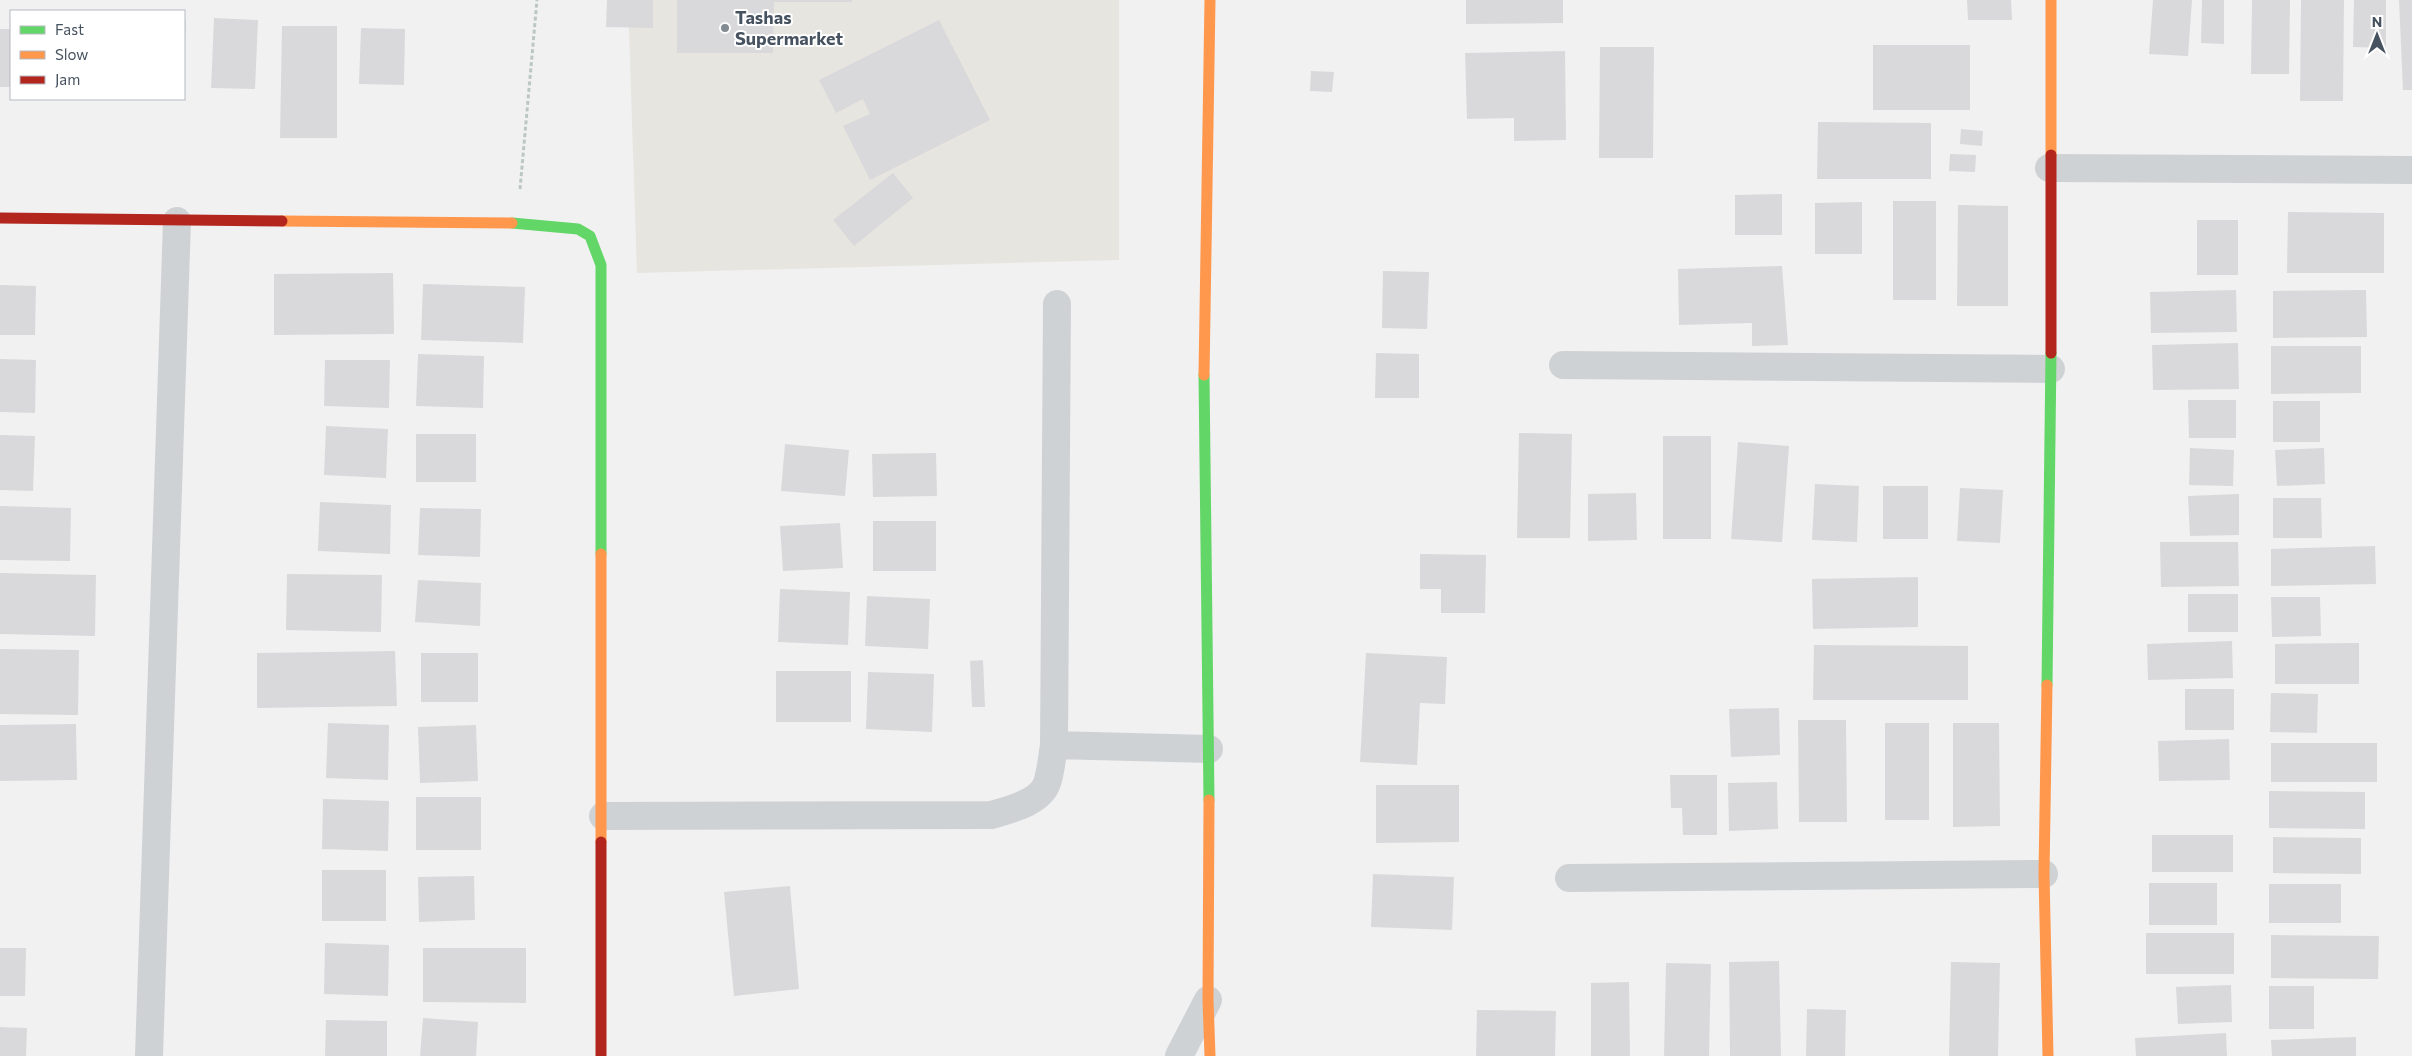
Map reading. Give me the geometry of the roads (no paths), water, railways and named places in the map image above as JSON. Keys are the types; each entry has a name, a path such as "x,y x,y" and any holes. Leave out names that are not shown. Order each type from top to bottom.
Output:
{"street":[{"path":"1210,0 1204,388 1209,749 1208,1000 1210,1056"},
{"path":"2048,1056 2044,874 2050,369 2049,168 2051,0"},
{"path":"2049,168 2412,170"},
{"path":"0,218 517,223 578,229 590,236 602,265 602,1056"},
{"path":"149,1056 177,221"},
{"path":"603,816 991,815 1014,809 1034,797 1046,785 1054,745 1057,304"},
{"path":"1564,365 2050,369"},
{"path":"1054,745 1209,749"},
{"path":"1568,878 2044,874"},
{"path":"1179,1056 1208,1000"}],"place":[{"name":"Tashas Supermarket","path":"725,28"}]}
